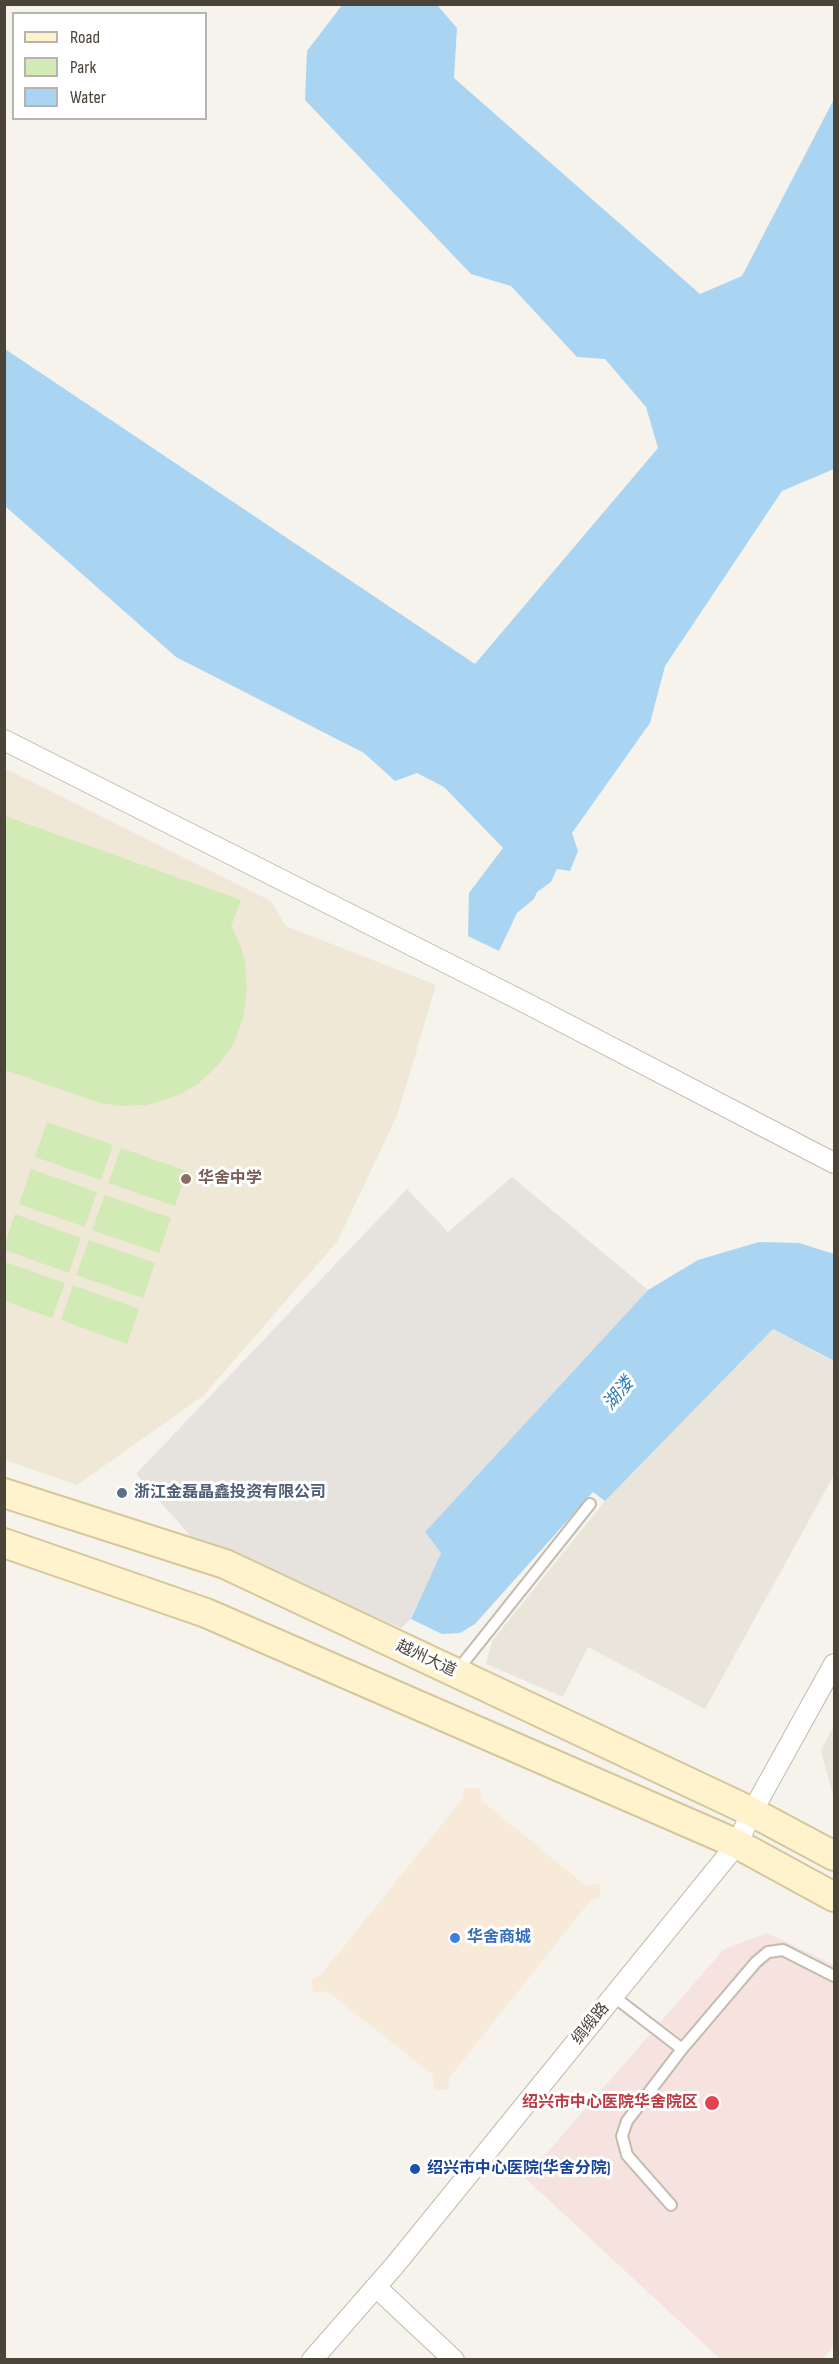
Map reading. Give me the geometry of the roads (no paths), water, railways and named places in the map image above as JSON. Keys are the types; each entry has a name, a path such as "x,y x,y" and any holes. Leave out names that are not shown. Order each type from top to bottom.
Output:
{"main road":[{"name":"越州大道","path":"4,1493 225,1564 752,1812 834,1856"},
{"path":"4,1543 206,1613 736,1844 834,1898"}],"street":[{"path":"4,740 526,1003 834,1163"},
{"name":"绸缎路","path":"312,2360 376,2287 736,1844 834,1664"},
{"path":"376,2287 454,2360"}],"lane":[{"path":"456,1673 590,1504"},
{"path":"671,2205 627,2155 622,2136 627,2121 682,2049 756,1962 768,1952 783,1950 834,1976"},
{"path":"613,1996 682,2049"}],"water":[{"path":"343,4 437,5 457,28 454,78 700,294 742,276 834,99 834,469 782,491 665,666 650,723 572,833 578,851 570,871 557,869 551,882 537,892 534,899 517,913 499,951 468,936 469,893 503,848 444,787 417,773 395,781 364,753 176,657 5,506 5,349 475,664 658,448 646,407 605,359 577,357 511,286 471,274 305,100 307,51"},
{"name":"湖溇","path":"759,1242 799,1243 834,1254 834,1361 773,1329 605,1501 593,1492 475,1624 460,1633 442,1634 411,1619 441,1553 425,1532 648,1290 698,1260"}],"place":[{"name":"华舍中学","path":"186,1179"},
{"name":"浙江金磊晶鑫投资有限公司","path":"122,1493"},
{"name":"华舍商城","path":"455,1938"},
{"name":"绍兴市中心医院华舍院区","path":"712,2103"},
{"name":"绍兴市中心医院(华舍分院)","path":"415,2169"}]}
